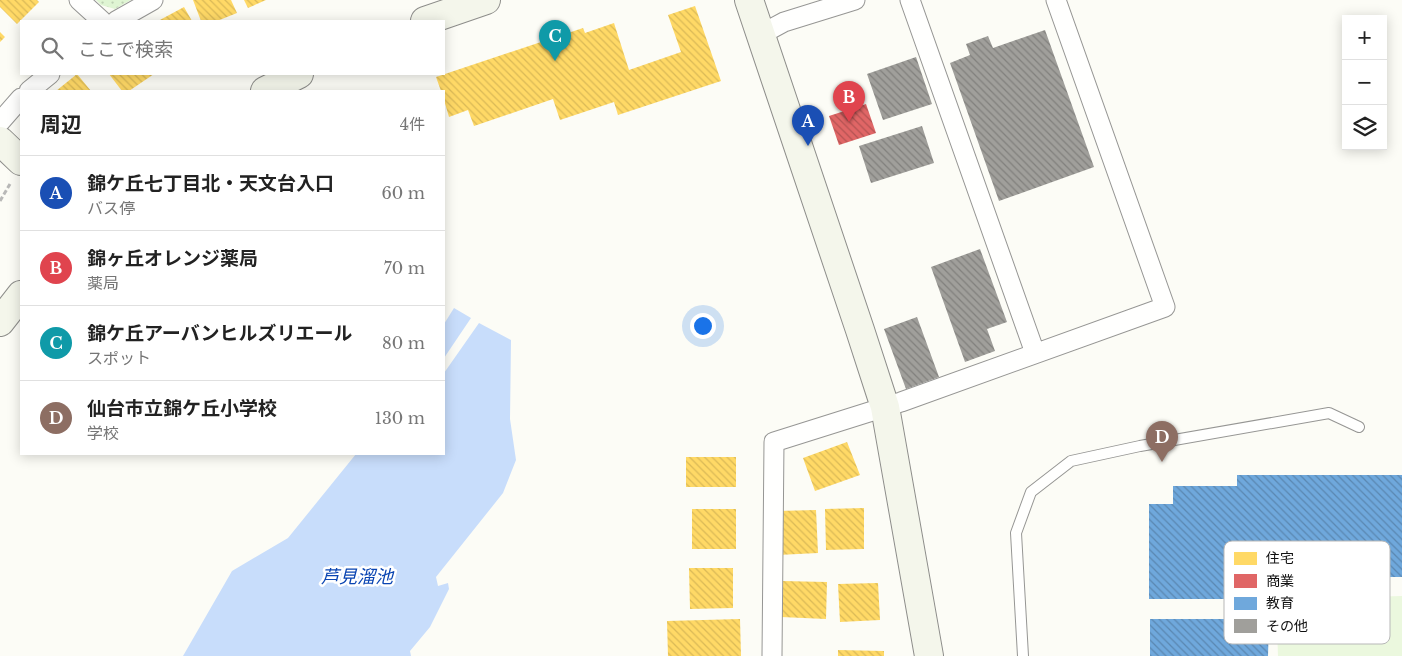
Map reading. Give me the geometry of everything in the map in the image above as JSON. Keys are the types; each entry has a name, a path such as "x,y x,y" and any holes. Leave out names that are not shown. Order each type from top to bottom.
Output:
{"street":[{"path":"79,0 101,20"},
{"path":"118,20 153,0"},
{"path":"428,20 486,0"},
{"path":"749,0 885,408 929,656"},
{"path":"760,34 784,22 855,0"},
{"path":"910,0 1035,353"},
{"path":"772,656 774,442 885,408 1165,307 1056,0"},
{"path":"30,90 49,75"},
{"path":"267,90 297,75"},
{"path":"0,122 20,99"},
{"path":"0,141 18,169"},
{"path":"0,322 20,296"}],"lane":[{"path":"1023,656 1016,533 1031,492 1071,461 1150,444 1330,413 1359,427"}],"path":[{"path":"0,201 18,169"}],"green space":[{"path":"96,0 131,0 115,9 101,5"},
{"path":"1390,596 1402,596 1402,656 1278,656 1278,644 1390,644"}],"water":[{"path":"454,308 471,318 445,357 445,322"},
{"name":"芦見溜池","path":"479,323 511,340 510,419 516,460 503,493 436,577 438,586 448,583 449,589 430,627 410,651 411,656 183,656 232,571 288,538 355,455 445,455 445,372"}],"building: 住宅":[{"path":"0,0 37,0 39,2 17,24 0,7"},
{"path":"193,0 231,0 237,13 220,20 201,20"},
{"path":"244,0 266,0 248,8"},
{"path":"695,6 721,81 618,115 614,102 560,120 553,99 474,126 468,110 449,117 445,103 445,90 441,90 436,77 583,28 585,33 614,23 629,70 681,52 668,15"},
{"path":"184,7 191,20 160,20"},
{"path":"0,32 5,37 0,42"},
{"path":"78,75 90,90 57,90"},
{"path":"110,75 153,75 130,90 121,90"},
{"path":"847,442 860,475 815,491 803,458"},
{"path":"686,457 736,457 736,487 686,487"},
{"path":"864,508 864,549 826,550 825,509"},
{"path":"692,509 736,509 736,549 692,549"},
{"path":"816,510 818,553 778,555 777,511"},
{"path":"689,568 733,568 733,608 690,609"},
{"path":"782,581 827,582 826,619 781,617"},
{"path":"878,583 880,620 840,622 838,584"},
{"path":"740,619 741,656 668,656 667,621"},
{"path":"838,650 884,651 884,656 838,656"}],"building: 商業":[{"path":"866,104 876,133 839,145 829,116"}],"building: 教育":[{"path":"1237,475 1402,475 1402,577 1390,577 1390,541 1224,541 1224,599 1149,599 1149,504 1173,504 1173,486 1237,486"},
{"path":"1150,619 1224,619 1224,644 1268,644 1268,656 1150,656"}],"building: その他":[{"path":"1045,30 1094,167 999,201 950,63 970,55 966,44 988,36 993,48"},
{"path":"916,57 932,104 883,120 867,74"},
{"path":"922,126 934,163 871,183 859,146"},
{"path":"980,249 1007,322 987,329 995,351 965,362 931,267"},
{"path":"917,317 939,377 906,389 884,329"}],"place":[{"name":"錦ケ丘アーバンヒルズリエール","path":"555,61"},
{"name":"錦ヶ丘オレンジ薬局","path":"849,122"},
{"name":"錦ケ丘七丁目北・天文台入口","path":"808,146"},
{"name":"仙台市立錦ケ丘小学校","path":"1162,462"}]}
